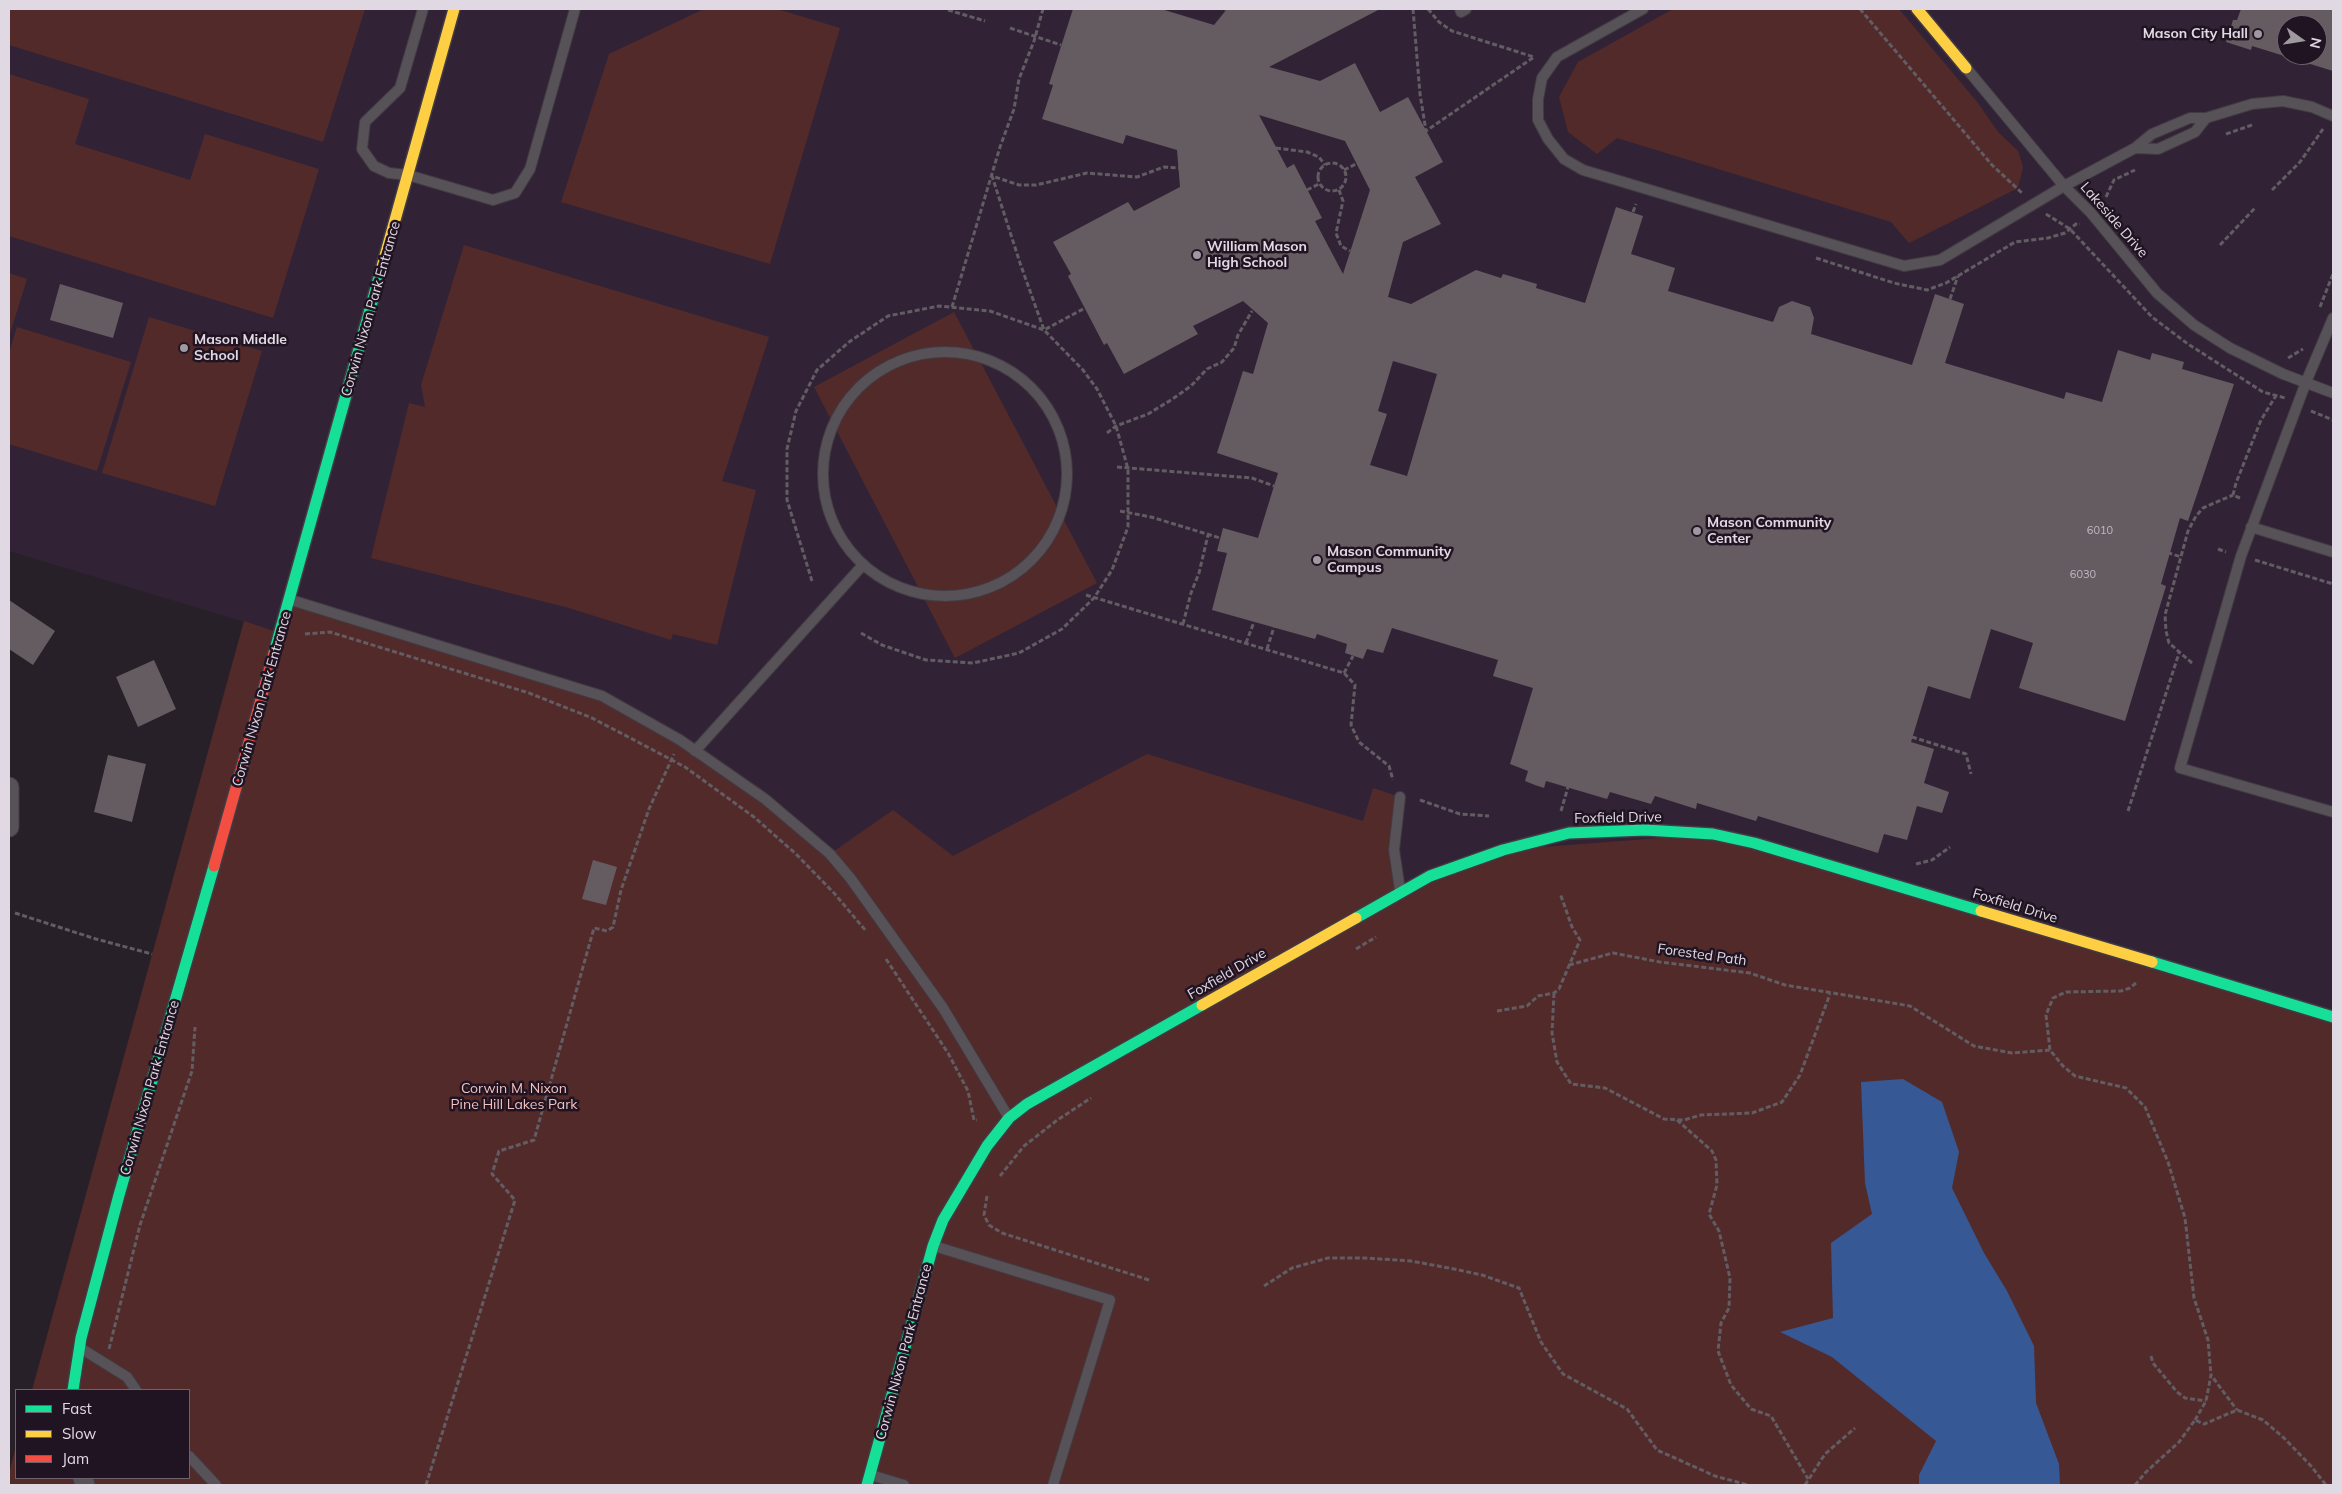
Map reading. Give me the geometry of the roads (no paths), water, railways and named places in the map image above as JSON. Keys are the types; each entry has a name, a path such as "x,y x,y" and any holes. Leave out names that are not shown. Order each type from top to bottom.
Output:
{"street":[{"name":"Corwin Nixon Park Entrance","path":"73,1389 79,1347 119,1195 290,600 454,9"},
{"name":"Lakeside Drive","path":"1917,9 1966,68"},
{"path":"9,787 9,827"},
{"name":"Foxfield Drive","path":"943,1220 987,1146 1009,1118 1027,1104 1440,872 1503,850 1569,833 1644,830 1713,834 1754,843 2333,1017"},
{"name":"Corwin Nixon Park Entrance","path":"868,1480 933,1246 943,1220"}],"lane":[{"path":"423,9 400,88 365,122 362,149 374,166 389,173 408,176 493,200 515,193 530,169 575,9"},
{"path":"1460,9 1461,12 1466,9"},
{"path":"1642,9 1557,57 1542,78 1538,99 1538,120 1548,139 1564,159 1582,170 1904,266 1940,260 2064,186 2135,148 2152,134 2190,118 2206,118 2252,104 2283,101 2312,107 2333,116"},
{"name":"Lakeside Drive","path":"1966,68 2064,186 2091,213 2156,293 2194,325 2230,348 2283,374 2333,393"},
{"path":"2135,148 2158,149 2195,132 2206,118"},
{"path":"2333,318 2306,382 2241,556 2180,768 2333,812"},
{"path":"951,351 988,358 1020,377 1047,406 1063,442 1068,481 1059,520 1039,554 1009,580 973,594 934,597 895,588 862,566 838,537 824,502 822,464 831,428 851,395 879,370 913,355 951,351"},
{"path":"2251,527 2333,552"},
{"path":"695,751 862,566"},
{"path":"290,600 602,696 695,751 765,799 830,854 851,879 943,1008 1009,1118"},
{"path":"1400,797 1394,850 1401,893"},
{"path":"933,1246 1110,1300 1053,1485"},
{"path":"79,1347 127,1377 135,1389"},
{"path":"190,1457 216,1485"},
{"path":"868,1480 904,1485"}],"water":[{"path":"1903,1079 1942,1102 1959,1152 1952,1188 1984,1253 2007,1291 2034,1346 2036,1403 2059,1464 2060,1485 1919,1485 1919,1475 1936,1441 1832,1357 1780,1332 1833,1318 1831,1243 1872,1214 1865,1183 1861,1082"}],"place":[{"name":"Mason City Hall","path":"2258,34"},
{"name":"William Mason High School","path":"1197,255"},
{"name":"Mason Middle School","path":"184,348"},
{"name":"Mason Community Center","path":"1697,531"},
{"name":"Mason Community Campus","path":"1317,560"}],"park label":[{"name":"Corwin M. Nixon Pine Hill Lakes Park","path":"514,1098"}]}
